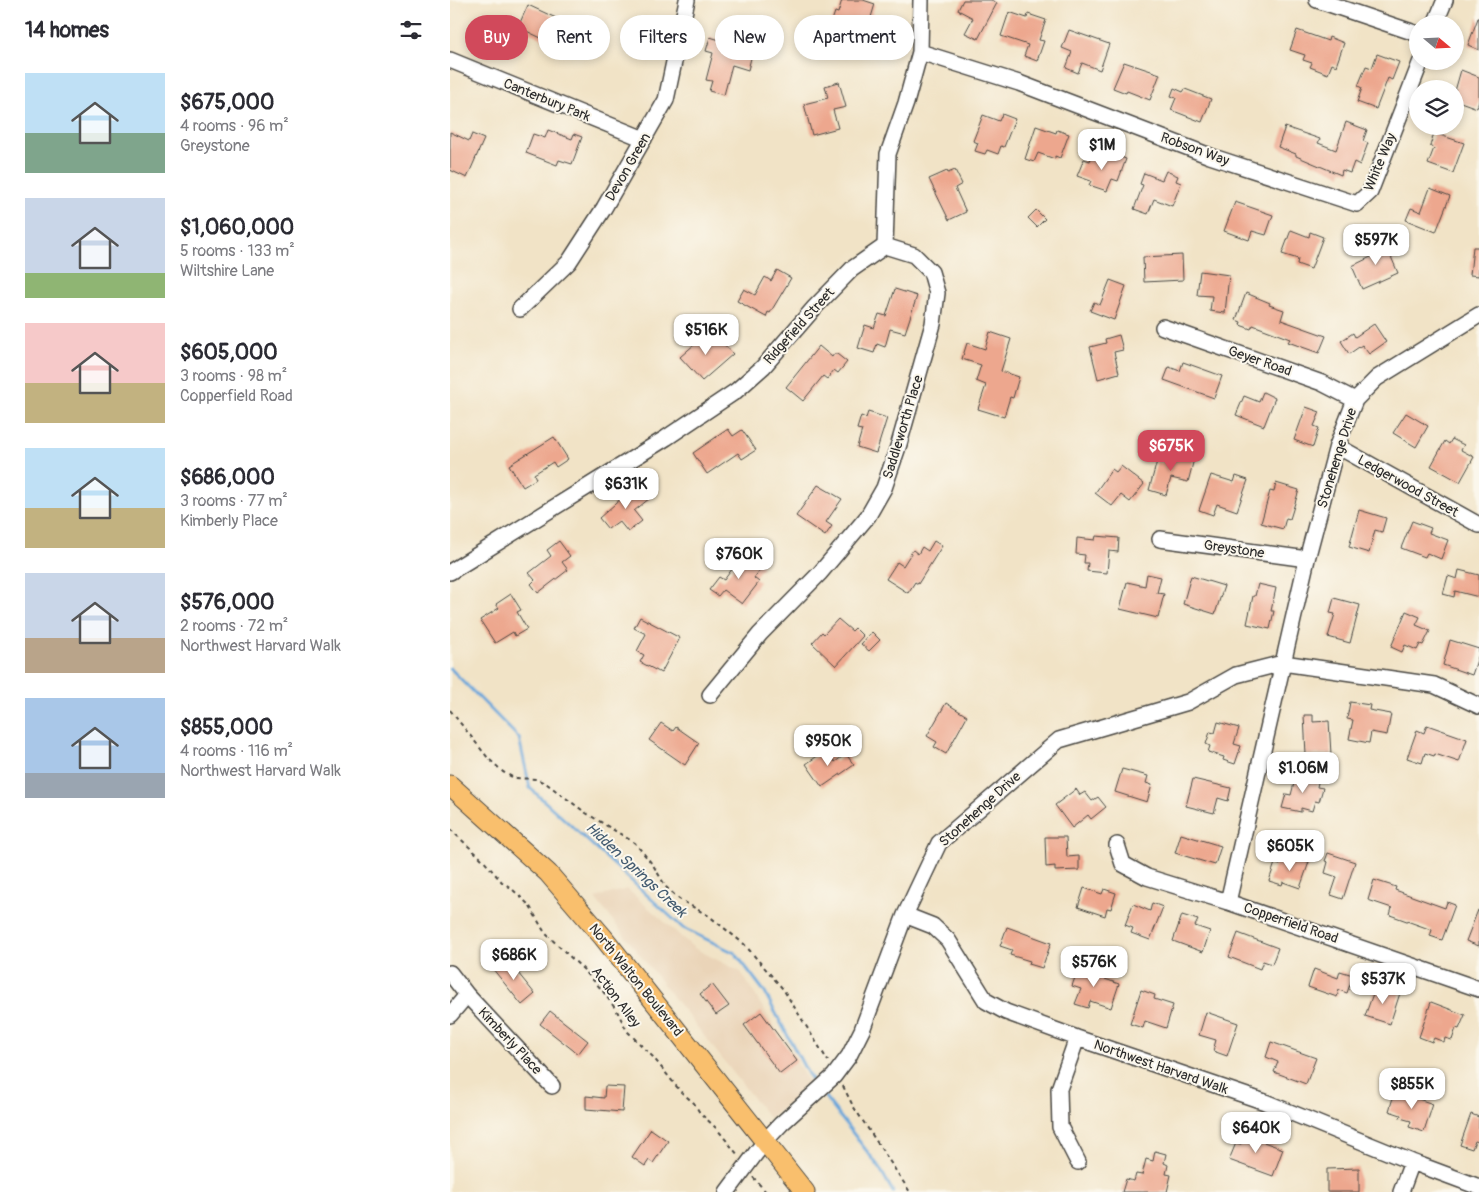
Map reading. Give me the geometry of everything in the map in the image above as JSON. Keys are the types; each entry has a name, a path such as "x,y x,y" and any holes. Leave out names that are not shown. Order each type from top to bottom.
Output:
{"main road":[{"name":"North Walton Boulevard","path":"450,785 548,873 609,945 805,1192"}],"street":[{"name":"Devon Green","path":"520,309 569,262 666,100 687,0"},
{"path":"885,246 888,154 906,103 920,52 921,0"},
{"path":"1317,0 1409,31"},
{"path":"1439,15 1445,0"},
{"name":"Robson Way","path":"920,52 1019,83 1210,156 1358,204"},
{"name":"Canterbury Park","path":"450,60 644,139"},
{"name":"White Way","path":"1358,204 1370,192 1417,70"},
{"name":"Ridgefield Street","path":"450,572 666,438 736,391 763,367 815,307 852,269 885,246"},
{"name":"Saddleworth Place","path":"710,695 760,634 820,573 868,516 884,488 900,444 931,334 937,293 931,272 914,255 885,246"},
{"name":"Stonehenge Drive","path":"1283,663 1337,446 1355,400 1377,378 1479,315"},
{"name":"Geyer Road","path":"1162,327 1322,382 1355,400"},
{"name":"Ledgerwood Street","path":"1337,446 1479,525"},
{"name":"Greystone","path":"1160,539 1308,559"},
{"path":"1228,902 1283,663"},
{"name":"Stonehenge Drive","path":"727,1192 765,1141 834,1076 849,1056 862,1030 905,915 939,842 1059,740 1188,702 1236,675 1283,663 1434,685 1479,706"},
{"name":"Copperfield Road","path":"1118,845 1123,864 1147,876 1479,989"},
{"name":"Northwest Harvard Walk","path":"905,915 933,926 948,940 986,1001 1006,1012 1265,1102 1479,1187"},
{"name":"Kimberly Place","path":"450,973 467,995 552,1086"},
{"path":"450,1015 467,995"},
{"path":"1077,1038 1059,1089 1060,1127 1078,1162"},
{"path":"1401,1192 1412,1162"}],"path":[{"path":"450,710 488,758 503,772 514,778 536,779 547,784 586,813 635,843 653,865 666,887 679,899 709,916 744,944 783,989 828,1062"},
{"name":"Action Alley","path":"450,829 462,839 502,882 529,905 545,933 602,990 617,1011 627,1031 654,1057 681,1092 694,1103 700,1114 717,1129 742,1160"},
{"path":"842,1083 853,1106 910,1192"},
{"path":"750,1176 766,1192"}],"shaded area":[{"path":"627,889 694,948 741,972 811,1086 769,1118 595,898"}],"building":[{"path":"842,0 863,0 875,4 872,15 834,15 835,12 838,13"},
{"path":"963,0 991,0 997,3 978,39 965,33 973,18 958,10"},
{"path":"528,5 550,15 538,15 538,37 528,32 528,15 523,15"},
{"path":"1009,12 1027,18 1028,14 1046,20 1039,40 1044,41 1037,61 1024,56 1028,45 1001,36"},
{"path":"1479,18 1479,50 1468,45"},
{"path":"1069,30 1109,44 1100,70 1082,63 1078,73 1066,68 1072,52 1062,48"},
{"path":"1297,30 1328,41 1329,37 1344,43 1336,66 1332,64 1328,74 1310,67 1312,63 1303,60 1305,55 1290,50"},
{"path":"710,37 715,39 715,60 750,60 748,70 732,65 724,95 709,91 712,81 706,80 713,53 706,51"},
{"path":"1377,54 1399,62 1392,80 1388,78 1376,109 1357,102 1362,88 1358,86 1366,66 1372,68"},
{"path":"1124,62 1160,74 1150,100 1113,88"},
{"path":"1461,70 1479,77 1479,101 1477,108 1464,103 1464,80 1458,80"},
{"path":"839,82 846,107 833,110 838,128 812,135 804,104 828,98 825,86"},
{"path":"1174,88 1183,92 1185,89 1211,99 1202,122 1171,110 1176,98 1171,96"},
{"path":"1002,114 1015,119 1004,147 1001,146 998,154 987,150 985,154 975,151 978,143 973,141 983,115 999,121"},
{"path":"1346,122 1367,130 1363,141 1368,143 1360,165 1354,162 1350,173 1342,170 1341,175 1278,147 1285,127 1320,139 1318,143 1336,150"},
{"path":"1036,126 1056,133 1057,130 1069,134 1060,158 1055,156 1055,159 1038,153 1034,162 1025,159"},
{"path":"548,130 572,139 574,134 582,137 572,164 559,160 557,165 526,153 533,134 545,138"},
{"path":"450,132 469,141 472,134 484,139 467,178 450,170"},
{"path":"1433,135 1440,135 1464,143 1453,173 1428,164 1434,148 1430,146"},
{"path":"1110,153 1126,159 1118,181 1112,179 1107,191 1089,185 1091,181 1077,176 1084,159 1090,161 1092,155 1106,161"},
{"path":"955,170 962,184 955,188 966,212 949,220 929,179 947,171 948,173"},
{"path":"1166,171 1178,176 1176,181 1181,183 1172,206 1154,199 1148,214 1134,209 1143,185 1140,184 1144,173 1162,180"},
{"path":"1430,188 1450,196 1436,232 1406,220 1411,208 1421,212"},
{"path":"1235,202 1273,215 1266,235 1252,231 1249,240 1224,231"},
{"path":"1036,210 1045,219 1037,227 1028,218"},
{"path":"1291,230 1309,237 1310,232 1323,237 1311,269 1297,264 1298,259 1282,254"},
{"path":"1383,238 1398,273 1362,289 1352,266 1375,255 1371,244"},
{"path":"1473,247 1479,247 1479,276 1470,275"},
{"path":"1182,255 1183,280 1144,282 1143,257"},
{"path":"777,270 791,278 766,317 737,301 744,289 755,295 765,277 771,281"},
{"path":"1200,271 1229,275 1225,313 1210,311 1212,296 1197,295"},
{"path":"1110,280 1126,286 1114,320 1090,311 1094,302 1100,305"},
{"path":"895,289 917,296 905,333 890,329 885,347 877,344 874,353 858,348 865,325 874,328 879,314 886,316"},
{"path":"1246,293 1270,303 1269,305 1284,310 1281,320 1326,336 1319,353 1288,342 1290,339 1253,325 1251,329 1240,325 1241,322 1236,320"},
{"path":"1374,324 1386,342 1369,354 1362,345 1349,354 1341,341 1353,333 1355,337"},
{"path":"711,330 733,354 702,381 680,357"},
{"path":"990,332 1011,339 1001,371 1019,377 1013,398 1010,397 1004,417 978,409 986,385 976,381 981,365 962,359 967,343 985,349"},
{"path":"1119,335 1123,350 1114,352 1119,373 1098,379 1090,347 1106,343 1105,339"},
{"path":"819,346 832,357 834,354 837,354 847,362 838,373 834,370 827,379 823,376 803,401 786,387"},
{"path":"1183,362 1222,376 1214,398 1164,380 1169,367 1180,371"},
{"path":"1263,392 1275,398 1264,426 1236,415 1244,396 1259,402"},
{"path":"1306,407 1320,412 1314,426 1319,428 1313,447 1294,440"},
{"path":"868,412 887,418 876,453 857,447 862,430 857,429 861,416 866,418"},
{"path":"1406,413 1428,426 1416,447 1393,433"},
{"path":"728,429 733,436 742,430 756,450 742,459 738,453 707,474 693,453"},
{"path":"554,437 568,459 556,467 553,462 534,474 536,479 523,487 509,465"},
{"path":"1452,439 1464,445 1461,450 1474,457 1460,482 1431,466 1445,441 1449,444"},
{"path":"1165,451 1194,459 1188,482 1171,478 1166,495 1149,490 1157,461 1162,463"},
{"path":"1121,466 1144,484 1130,502 1121,495 1112,506 1095,493 1112,469 1116,472"},
{"path":"1211,475 1234,482 1236,476 1248,480 1237,511 1217,504 1213,515 1199,510"},
{"path":"1276,483 1299,490 1290,519 1286,518 1283,529 1261,523 1270,491 1274,492"},
{"path":"638,484 650,498 634,511 642,521 628,532 619,521 608,529 599,518"},
{"path":"818,485 842,499 826,522 832,526 825,536 796,516"},
{"path":"1359,510 1386,518 1382,532 1375,530 1369,553 1349,547"},
{"path":"1412,521 1431,528 1429,533 1448,540 1441,559 1427,553 1425,557 1401,548"},
{"path":"1096,536 1119,538 1118,552 1109,551 1107,573 1087,571 1088,563 1084,563 1085,555 1076,554 1077,538 1095,540"},
{"path":"559,541 570,556 562,562 568,570 538,593 531,584 535,580 529,573 551,556 547,550"},
{"path":"934,541 942,546 918,584 915,582 908,593 886,579 897,562 903,566 913,550 918,554 922,547 928,551"},
{"path":"744,553 763,566 754,578 759,582 742,604 723,590 718,596 709,590 719,577 724,580"},
{"path":"1459,570 1479,575 1479,597 1455,591 1454,597 1443,594 1448,576 1457,579"},
{"path":"1147,574 1161,577 1157,593 1164,594 1158,618 1120,609 1127,582 1145,586"},
{"path":"1191,576 1224,586 1215,614 1183,604"},
{"path":"1258,584 1276,588 1271,611 1274,611 1270,629 1247,624 1253,596 1255,596"},
{"path":"511,594 521,610 517,612 527,629 515,636 513,632 495,643 480,620 499,608 496,604"},
{"path":"1334,598 1360,605 1350,643 1328,637 1335,614 1330,613"},
{"path":"1406,611 1420,617 1416,625 1430,631 1423,645 1420,644 1417,650 1405,645 1402,652 1391,647"},
{"path":"640,617 680,638 661,673 640,662 644,655 637,651 646,634 634,628"},
{"path":"838,619 852,631 855,628 863,636 836,666 812,643 822,632 824,634"},
{"path":"872,632 880,640 869,651 861,644"},
{"path":"1450,640 1479,649 1472,675 1443,665"},
{"path":"1350,702 1370,705 1369,710 1391,714 1387,735 1371,732 1369,743 1349,739 1353,720 1347,719"},
{"path":"946,703 967,716 946,754 934,747 937,742 927,736"},
{"path":"1304,715 1313,715 1313,722 1329,721 1331,754 1306,755"},
{"path":"1218,722 1239,728 1234,744 1241,746 1235,764 1223,760 1224,757 1208,752 1210,746 1206,744 1210,732 1215,733"},
{"path":"661,723 673,731 676,727 699,743 685,765 649,740"},
{"path":"1427,725 1467,739 1459,762 1435,754 1434,756 1425,753 1422,763 1407,758 1417,730 1424,733"},
{"path":"826,750 835,762 846,754 854,765 822,787 806,764"},
{"path":"1122,769 1148,776 1146,783 1152,785 1147,802 1115,792"},
{"path":"1297,772 1319,778 1317,787 1323,788 1319,802 1315,801 1312,811 1301,808 1301,812 1282,808 1286,794 1291,795"},
{"path":"1193,779 1231,788 1228,801 1218,798 1214,813 1186,806"},
{"path":"1076,789 1080,795 1085,792 1092,801 1098,797 1106,807 1091,819 1088,815 1072,828 1055,805"},
{"path":"1181,834 1221,846 1215,865 1175,853"},
{"path":"1045,837 1066,837 1067,857 1079,856 1079,870 1055,871 1055,866 1046,867"},
{"path":"1328,853 1355,862 1343,899 1331,895 1337,877 1325,873 1328,862 1325,861"},
{"path":"1294,856 1309,862 1300,888 1283,882 1282,885 1269,881 1275,863 1280,865 1283,858 1292,861"},
{"path":"1374,880 1396,887 1395,890 1445,908 1447,902 1455,905 1442,940 1430,936 1432,930 1390,915 1392,908 1368,900"},
{"path":"1084,888 1102,894 1104,889 1116,893 1111,909 1107,908 1105,916 1078,907"},
{"path":"1152,903 1163,907 1150,940 1131,933 1133,928 1125,925 1133,904 1150,911"},
{"path":"1479,910 1479,946 1466,941"},
{"path":"1182,915 1198,920 1195,926 1210,931 1203,952 1173,941"},
{"path":"1007,927 1051,943 1042,968 1029,964 1030,961 1010,955 1012,950 1000,946"},
{"path":"1238,933 1278,948 1272,964 1263,961 1260,969 1229,957"},
{"path":"505,957 535,994 522,1005 492,968"},
{"path":"1079,966 1106,975 1105,979 1119,984 1111,1008 1090,1001 1088,1008 1075,1004 1081,989 1072,986"},
{"path":"1314,969 1338,978 1340,971 1353,975 1347,993 1339,990 1337,997 1308,987"},
{"path":"712,984 729,1006 716,1015 700,994"},
{"path":"1388,986 1401,990 1390,1024 1365,1016 1375,988 1386,992"},
{"path":"1141,990 1155,995 1154,999 1173,1005 1166,1028 1145,1021 1143,1028 1130,1024"},
{"path":"1431,1002 1465,1015 1459,1029 1456,1028 1452,1040 1445,1038 1444,1042 1434,1038 1432,1042 1419,1037"},
{"path":"550,1011 588,1041 578,1054 540,1024"},
{"path":"761,1012 797,1061 780,1074 744,1025"},
{"path":"1206,1012 1238,1023 1227,1056 1213,1051 1216,1040 1199,1035"},
{"path":"1271,1042 1316,1058 1306,1084 1274,1072 1278,1062 1266,1057"},
{"path":"605,1086 624,1087 622,1112 586,1109 586,1096 604,1098"},
{"path":"1395,1091 1433,1104 1424,1132 1409,1127 1411,1121 1400,1118 1401,1115 1389,1111"},
{"path":"1471,1114 1479,1117 1479,1142 1475,1141 1472,1149 1460,1145"},
{"path":"1247,1128 1261,1133 1258,1140 1283,1149 1273,1176 1229,1160 1236,1143 1241,1144"},
{"path":"651,1129 668,1141 653,1163 649,1160 645,1166 632,1157"},
{"path":"1155,1151 1166,1154 1164,1163 1168,1165 1166,1174 1171,1175 1167,1192 1122,1192 1126,1179 1134,1181 1136,1174 1142,1175 1146,1159 1153,1161"},
{"path":"1359,1168 1359,1192 1327,1192 1327,1169"}],"waterway":[{"name":"Hidden Springs Creek","path":"450,668 519,738 530,788 683,928 735,953 764,991 814,1082"},
{"name":"Hidden Springs Creek","path":"825,1097 879,1167 893,1192"}]}
